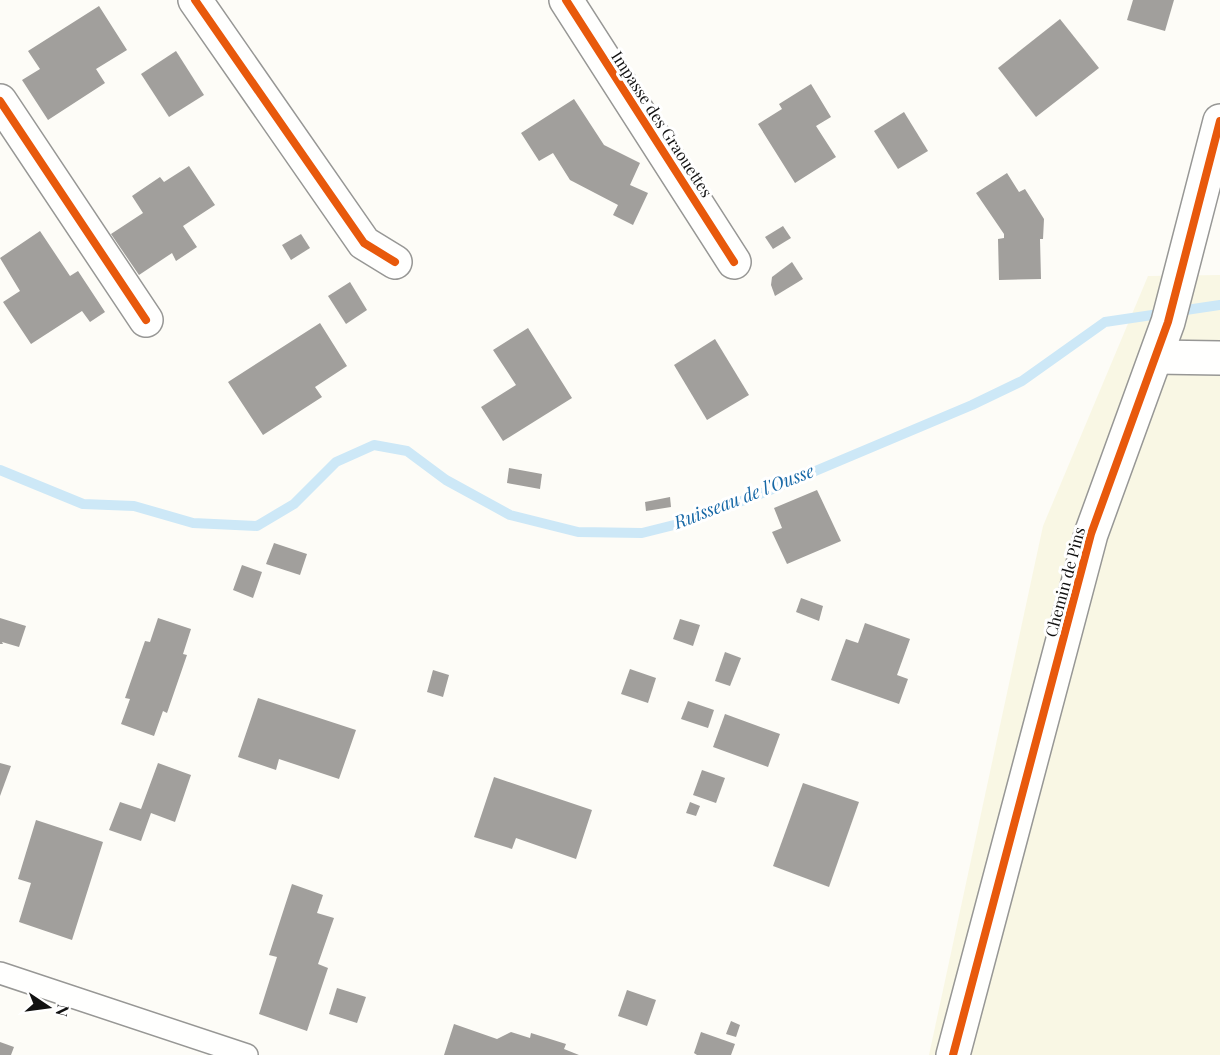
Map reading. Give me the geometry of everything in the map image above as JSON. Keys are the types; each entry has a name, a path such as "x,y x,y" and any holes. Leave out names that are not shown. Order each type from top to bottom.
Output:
{"street":[{"path":"195,0 364,243 395,262"},
{"name":"Impasse des Graouettes","path":"566,0 734,262"},
{"path":"0,100 146,320"},
{"name":"Chemin de Pins","path":"953,1055 1091,534 1168,322 1220,121"},
{"path":"1156,357 1220,358"}],"lane":[{"path":"0,972 247,1055"}],"shaded area":[{"path":"1220,275 1220,1055 929,1055 1043,526 1148,276"}],"building":[{"path":"1133,0 1174,0 1165,31 1127,20"},
{"path":"99,6 127,50 96,69 105,83 48,120 22,80 40,69 28,51"},
{"path":"1060,19 1099,68 1036,117 998,68"},
{"path":"176,51 204,95 169,117 141,74"},
{"path":"811,84 831,117 816,126 836,157 795,183 758,124 782,109 779,104"},
{"path":"574,99 604,145 640,163 630,185 648,193 633,225 613,215 618,205 570,180 553,153 539,161 521,133"},
{"path":"904,112 928,151 898,169 874,131"},
{"path":"189,166 215,205 183,226 197,247 176,261 172,253 139,275 111,234 143,213 132,196 160,177 164,182"},
{"path":"1007,173 1019,192 1025,189 1044,219 1043,239 1040,239 1041,279 999,280 998,239 1004,238 1004,234 976,193"},
{"path":"783,226 791,238 773,249 765,237"},
{"path":"40,231 70,276 78,271 105,312 90,322 82,311 31,344 3,302 20,291 0,258"},
{"path":"301,234 310,248 291,260 282,245"},
{"path":"792,262 803,279 775,296 771,285 772,277"},
{"path":"350,282 367,310 346,324 328,296"},
{"path":"320,323 347,366 315,387 322,397 263,435 228,382"},
{"path":"528,328 572,398 503,441 481,407 516,385 493,350"},
{"path":"715,339 749,395 707,420 674,365"},
{"path":"509,468 542,474 540,489 507,483"},
{"path":"817,490 841,541 787,564 772,532 782,528 774,508"},
{"path":"670,497 671,507 646,511 645,502"},
{"path":"274,543 307,554 300,575 266,564"},
{"path":"242,565 262,572 253,598 233,590"},
{"path":"801,598 823,606 819,621 796,612"},
{"path":"0,618 26,626 19,647 2,642 3,644 0,644"},
{"path":"158,618 191,629 183,654 187,655 167,713 163,711 154,736 121,724 130,699 125,698 145,641 150,642"},
{"path":"680,619 700,625 693,646 673,639"},
{"path":"865,623 910,639 897,675 908,679 899,704 831,680 846,639 858,643"},
{"path":"725,652 741,658 730,686 715,681"},
{"path":"630,669 656,678 648,703 621,694"},
{"path":"433,670 449,675 443,697 427,692"},
{"path":"258,698 356,730 339,779 279,759 276,770 238,757"},
{"path":"688,701 714,710 708,728 681,719"},
{"path":"725,714 780,734 768,767 713,747"},
{"path":"0,763 11,766 0,796"},
{"path":"158,763 191,775 175,822 151,813 141,841 109,830 120,802 141,809"},
{"path":"702,770 725,778 716,803 693,795"},
{"path":"494,777 592,810 576,859 516,838 512,849 474,837"},
{"path":"803,783 859,802 829,887 773,866"},
{"path":"690,802 700,806 696,816 686,813"},
{"path":"36,820 103,842 72,940 19,922 31,883 18,879"},
{"path":"292,884 323,895 317,913 334,918 318,964 328,968 307,1031 259,1014 277,957 269,955"},
{"path":"337,988 366,997 357,1023 329,1014"},
{"path":"627,990 656,1000 647,1026 618,1016"},
{"path":"731,1021 740,1025 736,1037 726,1034"},
{"path":"454,1024 497,1039 511,1032 530,1038 531,1033 566,1044 564,1049 579,1055 444,1055"},
{"path":"701,1032 735,1044 731,1055 697,1055 694,1053"},
{"path":"0,1042 14,1047 11,1055 0,1055"}],"waterway":[{"name":"Ruisseau de l'Ousse","path":"0,470 83,504 134,506 193,523 257,526 294,504 336,462 374,445 407,451 446,480 510,515 578,532 642,533 690,521 775,488 972,405 1022,381 1105,322 1220,305"}],"cycle path":[{"path":"195,0 364,243 395,262"},
{"path":"566,0 734,262"},
{"path":"0,101 146,320"},
{"path":"953,1055 1091,534 1168,322 1220,121"}]}
